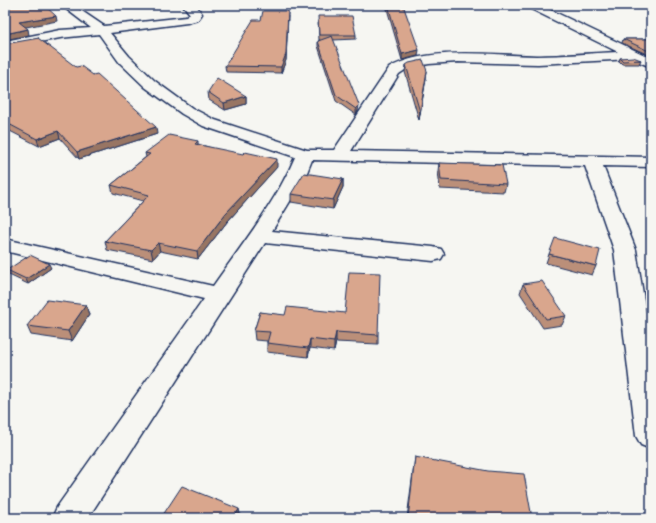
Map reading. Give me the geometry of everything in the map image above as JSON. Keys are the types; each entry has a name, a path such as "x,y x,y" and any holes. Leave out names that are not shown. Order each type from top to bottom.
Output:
{"street":[{"path":"66,5 102,30 124,59 150,84 187,111 209,123 305,156 651,162"},
{"path":"531,5 651,62"},
{"path":"5,45 46,36 187,20 194,18 196,14 193,6"},
{"path":"338,156 380,95 394,71 404,65 416,61 443,59 538,60 634,55"},
{"path":"69,518 259,236 297,175 305,156"},
{"path":"592,160 625,250 651,436"},
{"path":"259,236 433,254"},
{"path":"5,245 219,295"}],"building":[{"path":"5,5 44,5 56,16 19,22 28,29 5,34"},
{"path":"388,5 403,5 419,50 402,54"},
{"path":"263,11 288,11 286,54 281,67 225,66 253,20 261,20"},
{"path":"318,16 352,16 356,35 319,35"},
{"path":"332,36 359,105 356,109 336,95 318,41"},
{"path":"38,38 76,67 81,66 93,75 97,74 156,127 77,152 58,131 37,139 5,122 5,44"},
{"path":"623,39 651,39 651,52"},
{"path":"633,57 641,60 623,61 620,58"},
{"path":"423,60 427,71 420,112 406,65"},
{"path":"217,78 246,96 224,103 208,92"},
{"path":"169,135 198,141 195,144 277,159 226,213 197,251 158,243 151,250 105,241 149,195 111,185 150,154 145,153"},
{"path":"439,163 502,165 506,184 441,180"},
{"path":"304,173 343,179 333,200 291,194"},
{"path":"555,238 600,250 596,266 549,254"},
{"path":"30,255 49,264 26,279 7,270"},
{"path":"349,272 380,273 378,335 336,332 334,342 310,339 308,348 267,343 270,332 254,331 260,312 285,315 287,307 345,313"},
{"path":"542,281 566,316 546,319 523,284"},
{"path":"47,300 86,305 68,331 27,326"},
{"path":"415,457 488,471 524,474 532,518 408,518"},
{"path":"182,486 239,509 234,518 161,518"}]}
